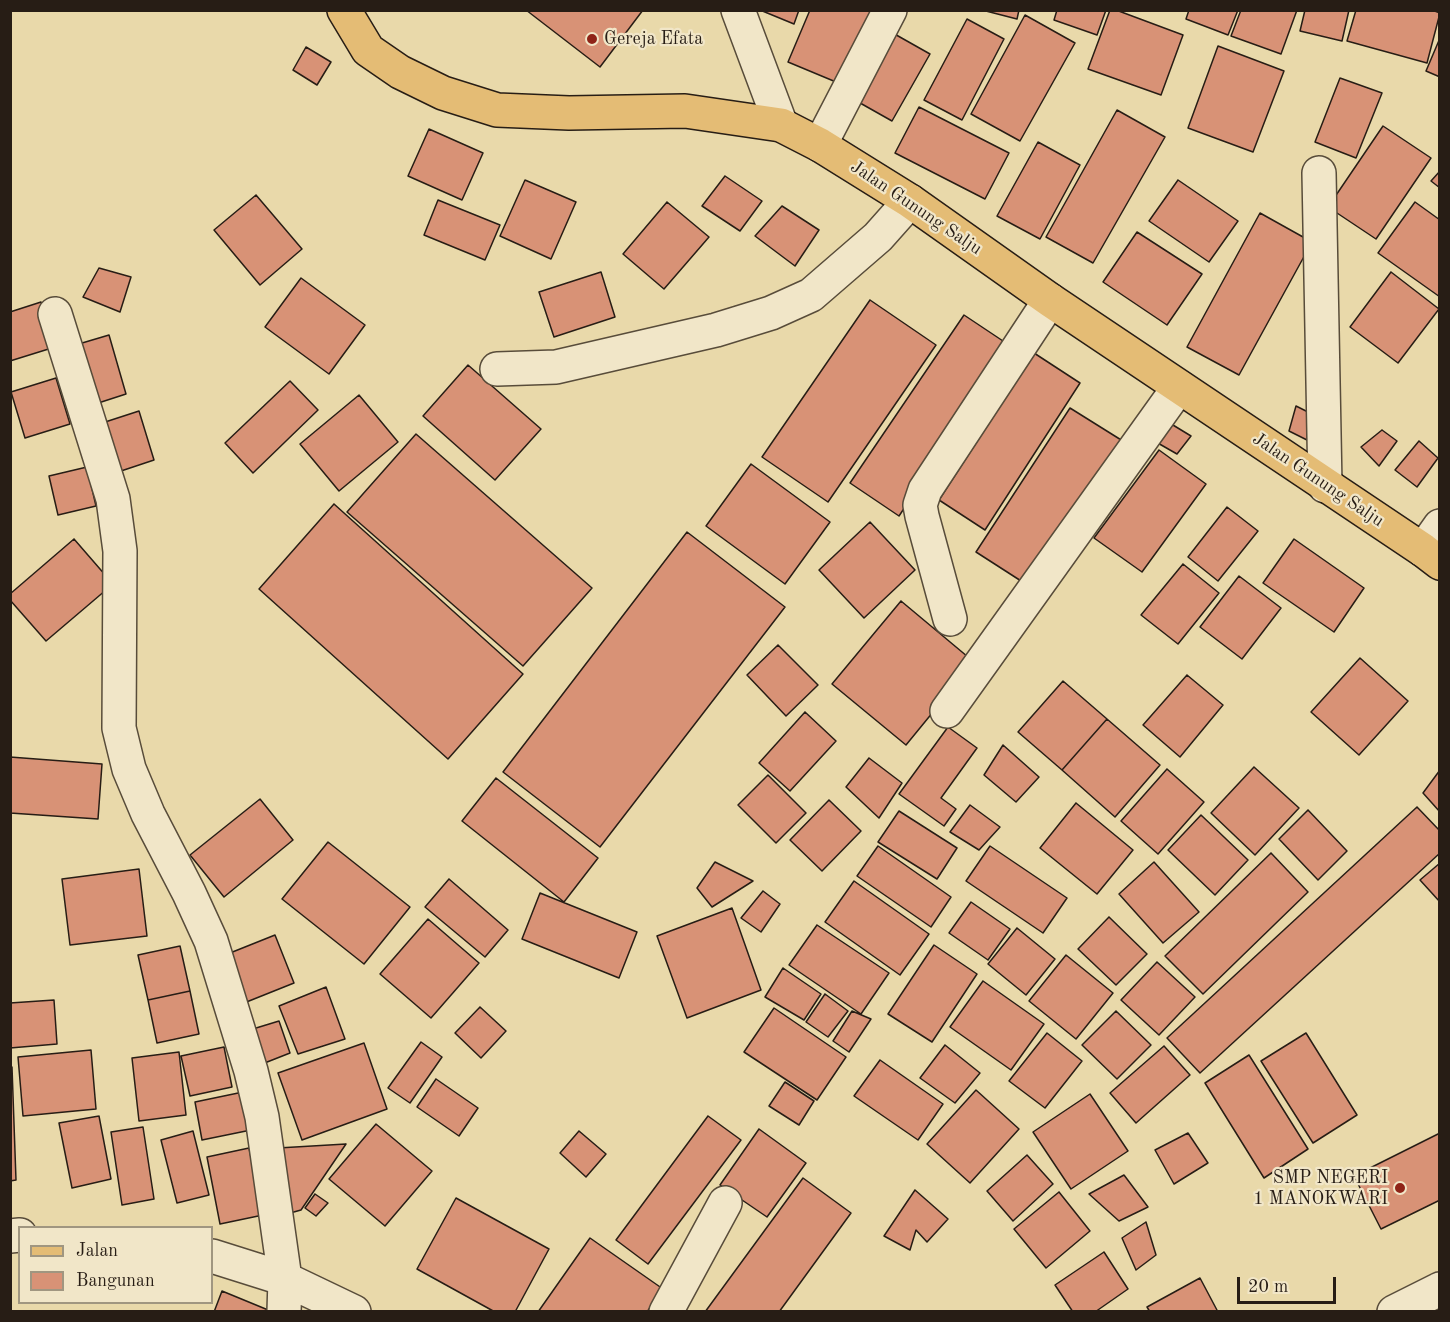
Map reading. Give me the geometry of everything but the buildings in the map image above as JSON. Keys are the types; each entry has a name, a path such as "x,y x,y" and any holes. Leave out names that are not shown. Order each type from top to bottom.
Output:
{"main road":[{"name":"Jalan Gunung Salju","path":"344,10 368,50 400,72 442,93 497,110 569,113 685,111 781,125 820,145 910,201 1050,300 1324,486 1434,547"}],"street":[{"path":"738,10 781,125"},
{"path":"820,145 890,10"},
{"path":"1319,173 1324,486"},
{"path":"497,369 556,367 716,330 771,314 811,295 878,237 910,201"},
{"path":"951,619 920,505 925,490 1050,300"},
{"path":"55,314 113,498 120,551 119,728 129,769 148,814 211,941 230,1001 262,1117 285,1279 284,1311"},
{"path":"947,711 1179,387"},
{"path":"666,1311 725,1203"},
{"path":"213,1256 285,1279 354,1311"},
{"path":"1394,1311 1440,1289"}],"place":[{"name":"Gereja Efata","path":"592,39"},
{"name":"SMP NEGERI 1 MANOKWARI","path":"1400,1188"}]}
